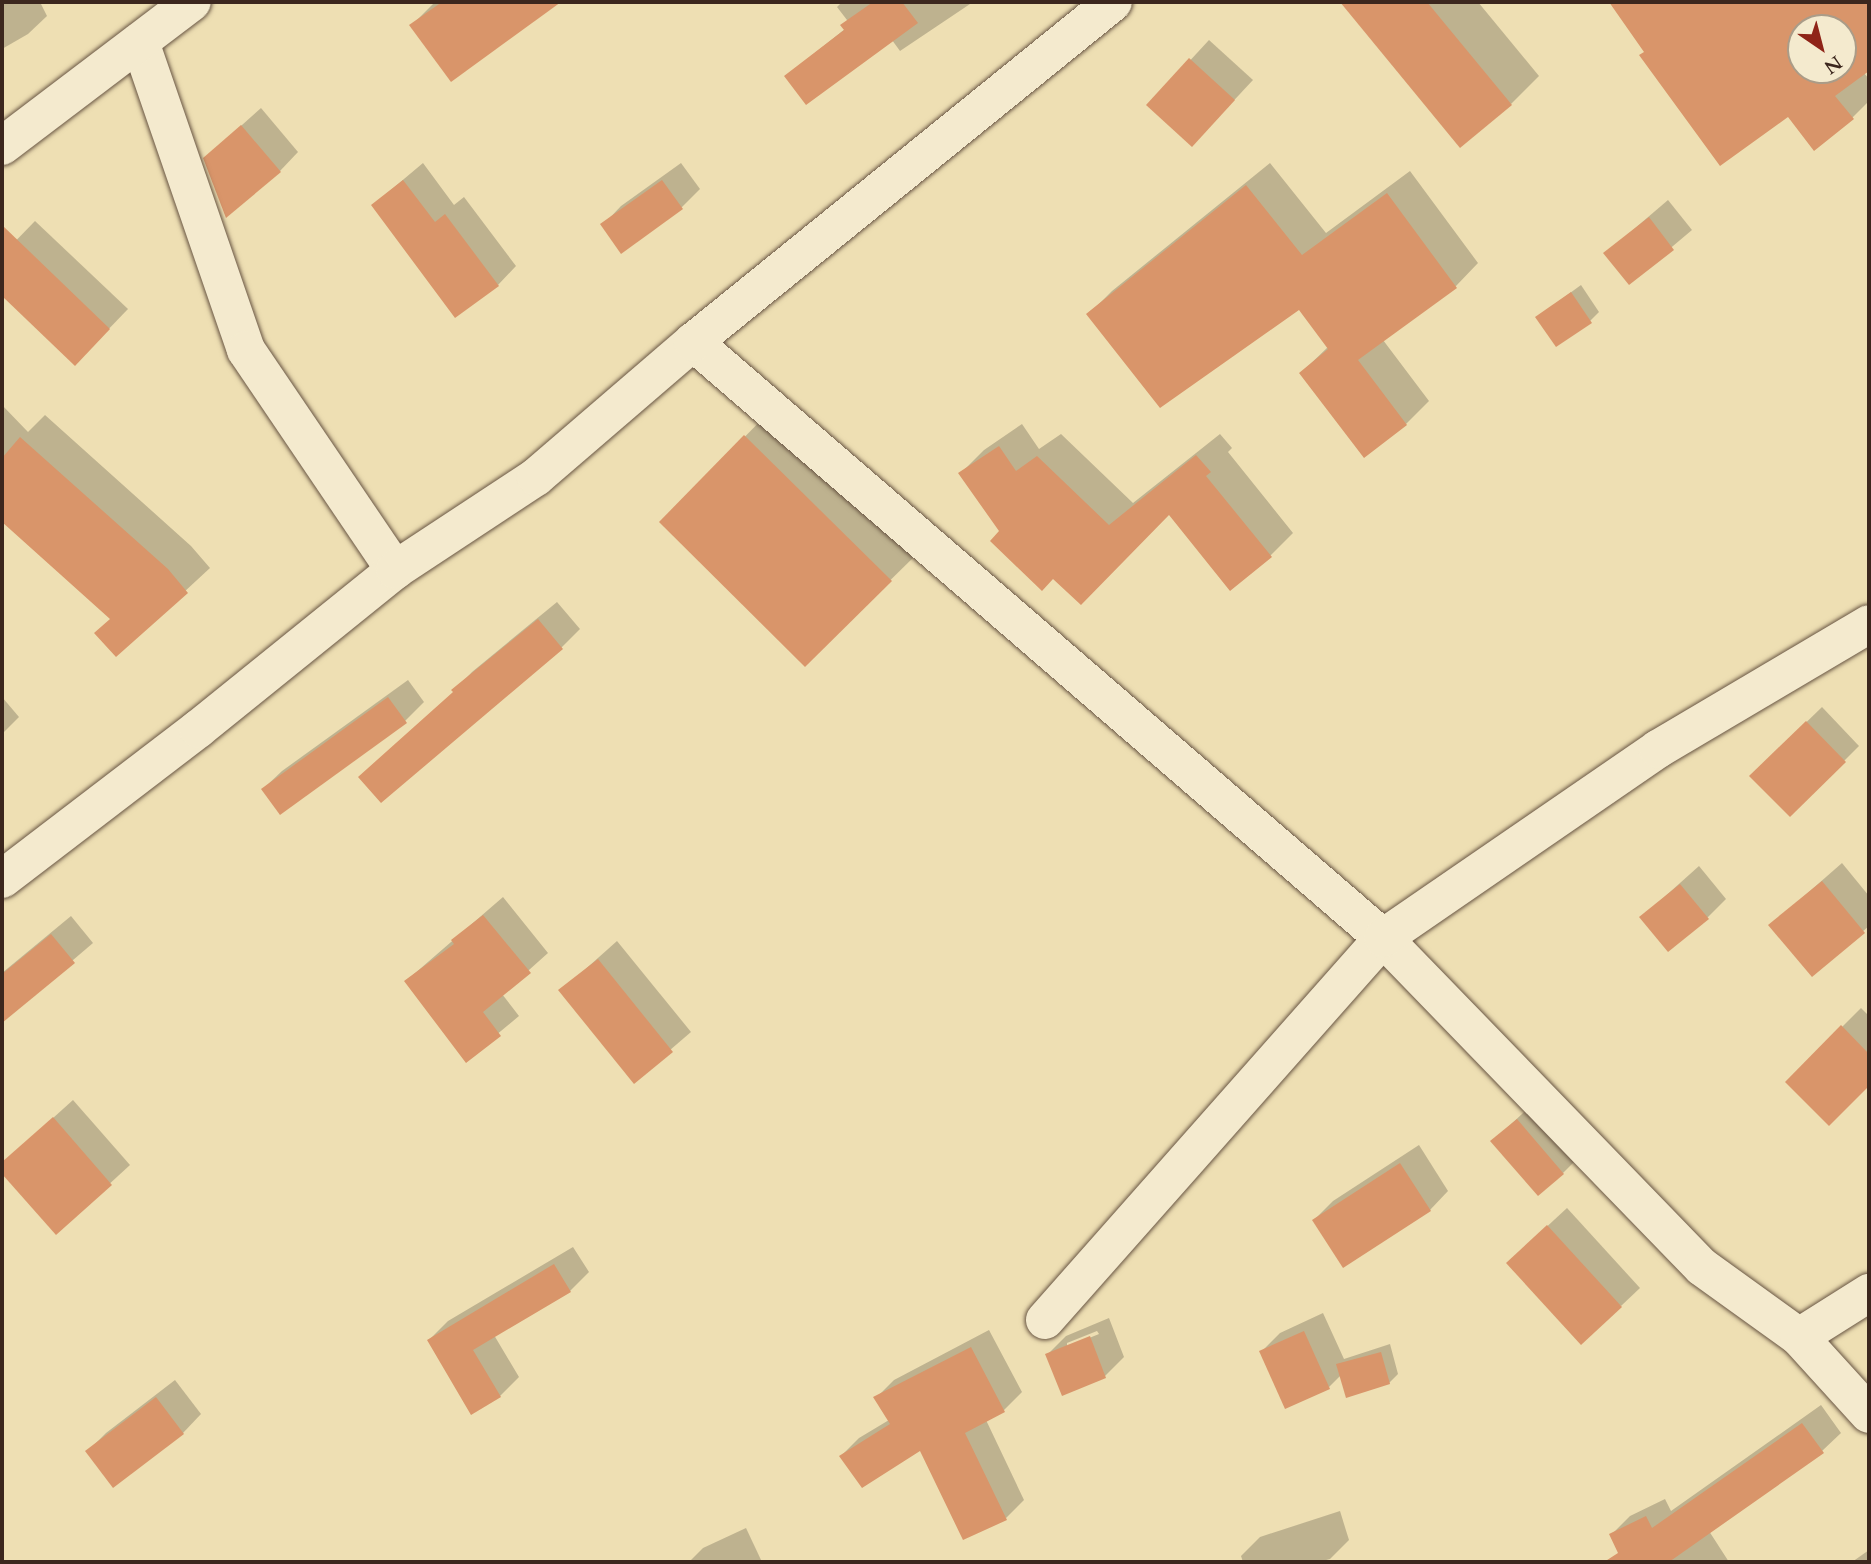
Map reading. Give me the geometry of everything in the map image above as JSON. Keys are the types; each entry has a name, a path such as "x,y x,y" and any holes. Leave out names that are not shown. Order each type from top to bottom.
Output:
{"street":[{"path":"2,146 192,2"},
{"path":"2,879 198,729 395,570 536,477 694,342 1113,2"},
{"path":"140,41 246,350 395,570"},
{"path":"694,342 1383,938 1702,1266 1799,1337 1869,1414"},
{"path":"1045,1320 1383,938 1658,749 1869,624"},
{"path":"1799,1337 1869,1293"}],"building":[{"path":"442,2 561,2 451,82 409,25"},
{"path":"873,2 902,2 918,23 806,105 784,76 844,30 840,25"},
{"path":"1340,2 1427,2 1512,105 1460,148"},
{"path":"1609,2 1869,2 1869,71 1857,80 1857,14 1787,14 1787,84 1851,84 1835,96 1854,119 1814,151 1788,117 1720,166 1639,55 1644,52"},
{"path":"1189,58 1235,100 1192,147 1146,105"},
{"path":"241,125 281,172 226,218 203,158"},
{"path":"403,180 435,222 445,214 499,286 455,318 371,205"},
{"path":"662,180 683,209 621,254 600,224"},
{"path":"1246,185 1302,255 1387,193 1457,288 1358,360 1407,425 1364,458 1299,373 1328,349 1299,310 1160,408 1086,314"},
{"path":"1649,217 1674,250 1629,285 1603,253"},
{"path":"2,225 110,329 75,366 2,296"},
{"path":"1571,292 1592,323 1556,347 1535,317"},
{"path":"744,435 892,581 805,667 659,522"},
{"path":"20,437 168,569 188,593 116,657 94,633 110,619 2,522 2,458"},
{"path":"999,446 1016,471 1037,456 1109,525 1196,455 1211,472 1206,476 1272,557 1230,591 1169,515 1081,605 1053,579 1042,591 990,541 999,531 958,473"},
{"path":"538,619 563,649 381,803 358,777 453,692 451,690"},
{"path":"388,697 407,723 280,815 261,789"},
{"path":"1806,721 1846,762 1790,817 1749,776"},
{"path":"1822,881 1865,933 1812,977 1768,925"},
{"path":"1680,884 1709,919 1668,952 1639,917"},
{"path":"483,915 531,973 483,1012 501,1036 466,1063 404,981 454,944 451,940"},
{"path":"51,934 75,963 2,1023 2,974"},
{"path":"598,959 673,1052 634,1084 558,990"},
{"path":"1841,1025 1869,1054 1869,1086 1829,1126 1785,1082"},
{"path":"53,1117 112,1185 56,1235 2,1174 2,1162"},
{"path":"1517,1119 1564,1174 1538,1196 1490,1141"},
{"path":"1400,1163 1431,1211 1343,1268 1312,1220"},
{"path":"1547,1225 1622,1307 1581,1345 1506,1263"},
{"path":"554,1264 571,1292 473,1350 501,1397 471,1415 427,1340"},
{"path":"1304,1331 1330,1389 1285,1409 1259,1351"},
{"path":"1090,1336 1106,1378 1062,1396 1045,1354"},
{"path":"971,1347 1005,1412 965,1433 1007,1520 963,1540 920,1451 862,1488 839,1456 890,1424 873,1397"},
{"path":"1381,1352 1390,1384 1346,1398 1336,1364"},
{"path":"156,1397 184,1434 113,1488 85,1451"},
{"path":"1802,1423 1824,1453 1669,1562 1604,1562 1618,1553 1609,1534 1646,1516 1652,1528"}]}
